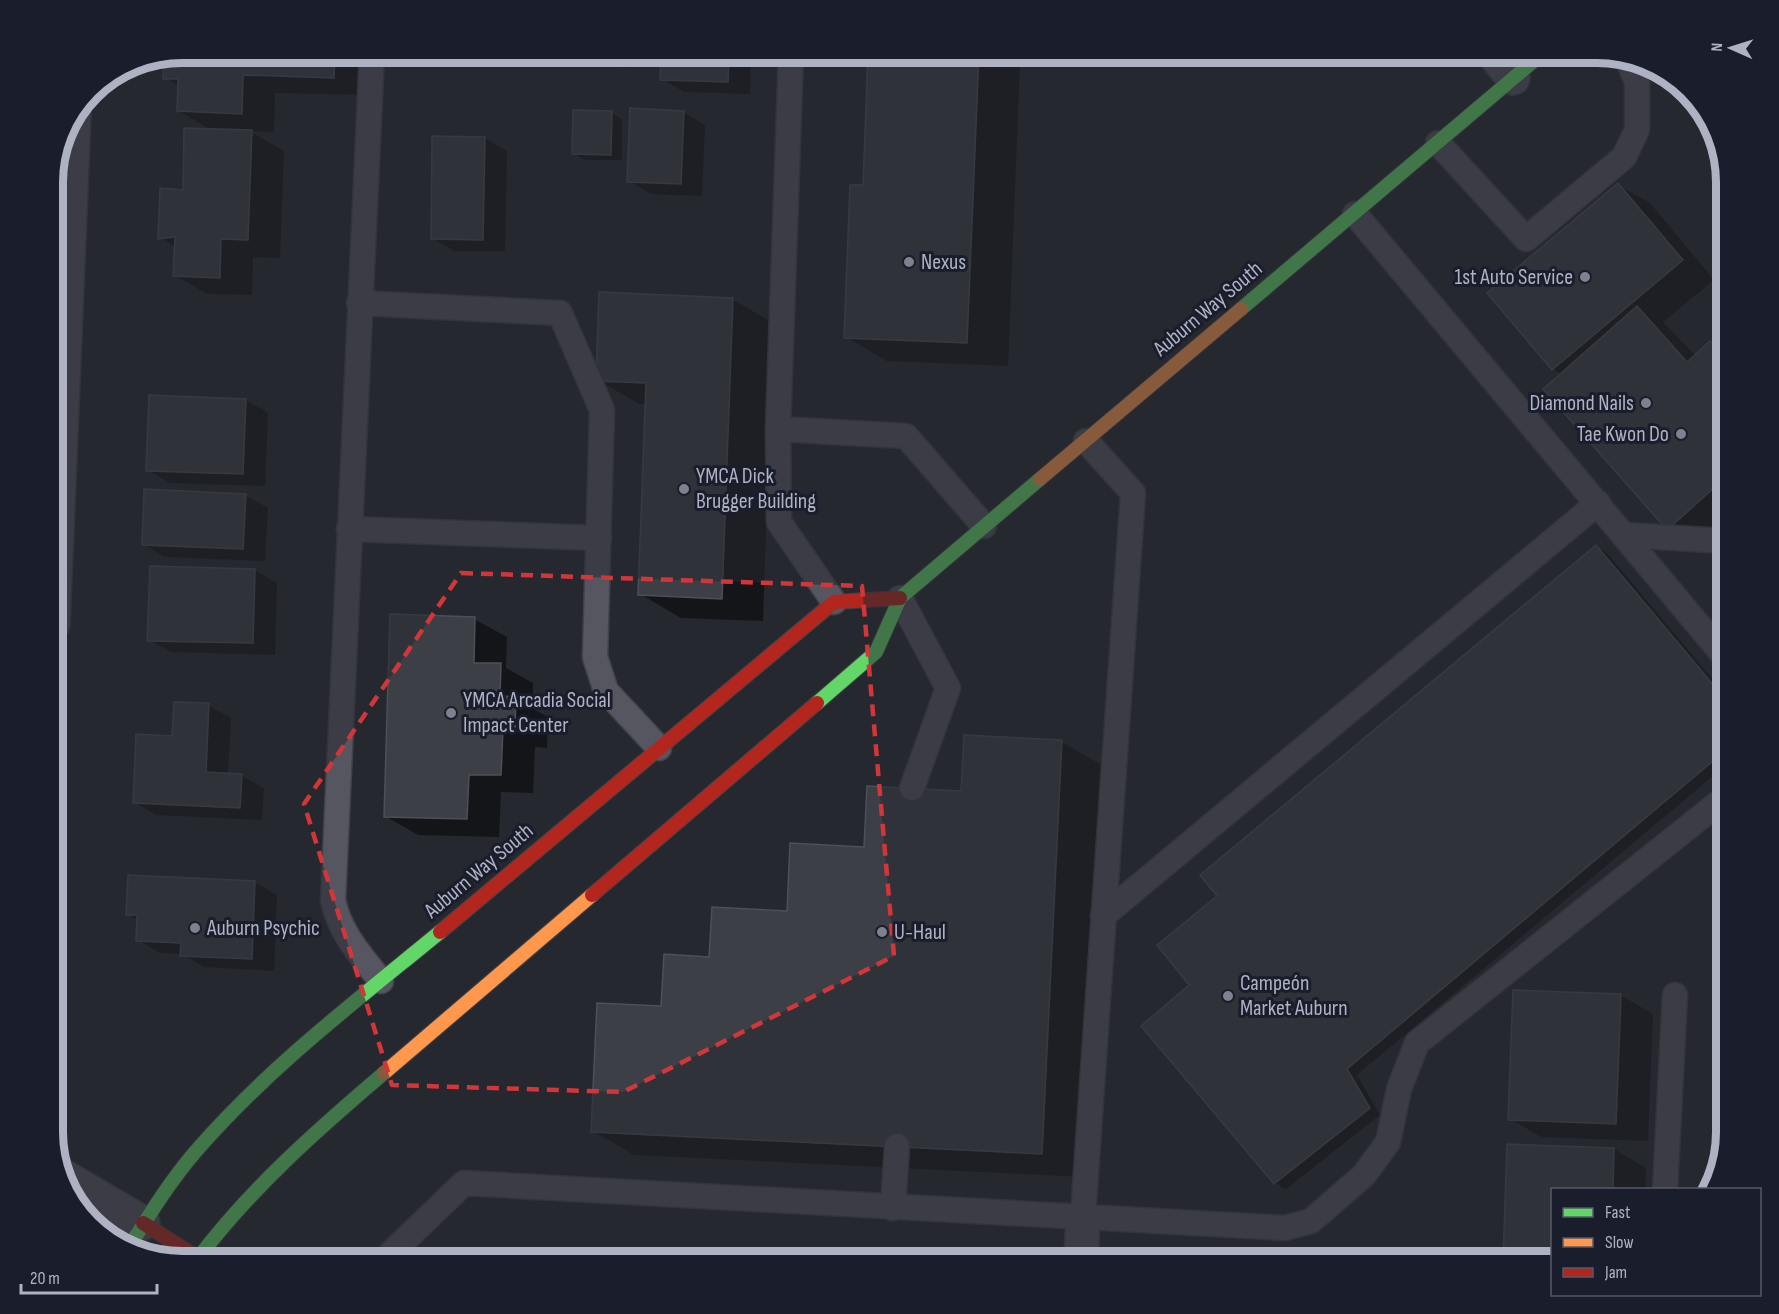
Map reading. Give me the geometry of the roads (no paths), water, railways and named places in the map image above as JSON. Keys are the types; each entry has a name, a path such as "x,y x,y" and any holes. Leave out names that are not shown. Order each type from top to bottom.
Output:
{"main road":[{"name":"Auburn Way South","path":"205,1251 222,1226 289,1158 376,1080 876,652 900,598 1530,63"},
{"path":"834,602 900,598"},
{"name":"Auburn Way South","path":"137,1234 174,1177 241,1103 381,981 834,602"},
{"path":"137,1234 177,1251"}],"street":[{"path":"1501,63 1513,78"},
{"path":"63,381 73,133"},
{"path":"76,1186 137,1234"},
{"path":"1081,1251 1083,1216"}],"lane":[{"path":"371,63 333,900 341,925 381,981"},
{"path":"791,63 777,429 780,522 834,602"},
{"path":"1438,143 1526,239 1624,157 1637,130 1637,82 1631,68"},
{"path":"1355,214 1716,646"},
{"path":"359,303 560,313 602,410 595,657 606,691 659,748"},
{"path":"777,429 906,436 984,526"},
{"path":"1083,1216 1133,493 1086,441"},
{"path":"1104,916 1598,503"},
{"path":"349,529 599,538"},
{"path":"1624,535 1716,540"},
{"path":"900,598 948,688 912,788"},
{"path":"394,1251 464,1183 1285,1228 1311,1221 1364,1175 1388,1142 1399,1089 1417,1043 1716,805"},
{"path":"1665,1188 1675,995"},
{"path":"893,1208 897,1146"}],"place":[{"name":"Nexus","path":"909,262"},
{"name":"1st Auto Service","path":"1585,277"},
{"name":"Diamond Nails","path":"1646,403"},
{"name":"Tae Kwon Do","path":"1681,434"},
{"name":"YMCA Dick Brugger Building","path":"684,489"},
{"name":"YMCA Arcadia Social Impact Center","path":"451,713"},
{"name":"Auburn Psychic","path":"195,928"},
{"name":"U-Haul","path":"882,932"},
{"name":"Campeón Market Auburn","path":"1228,996"}]}
